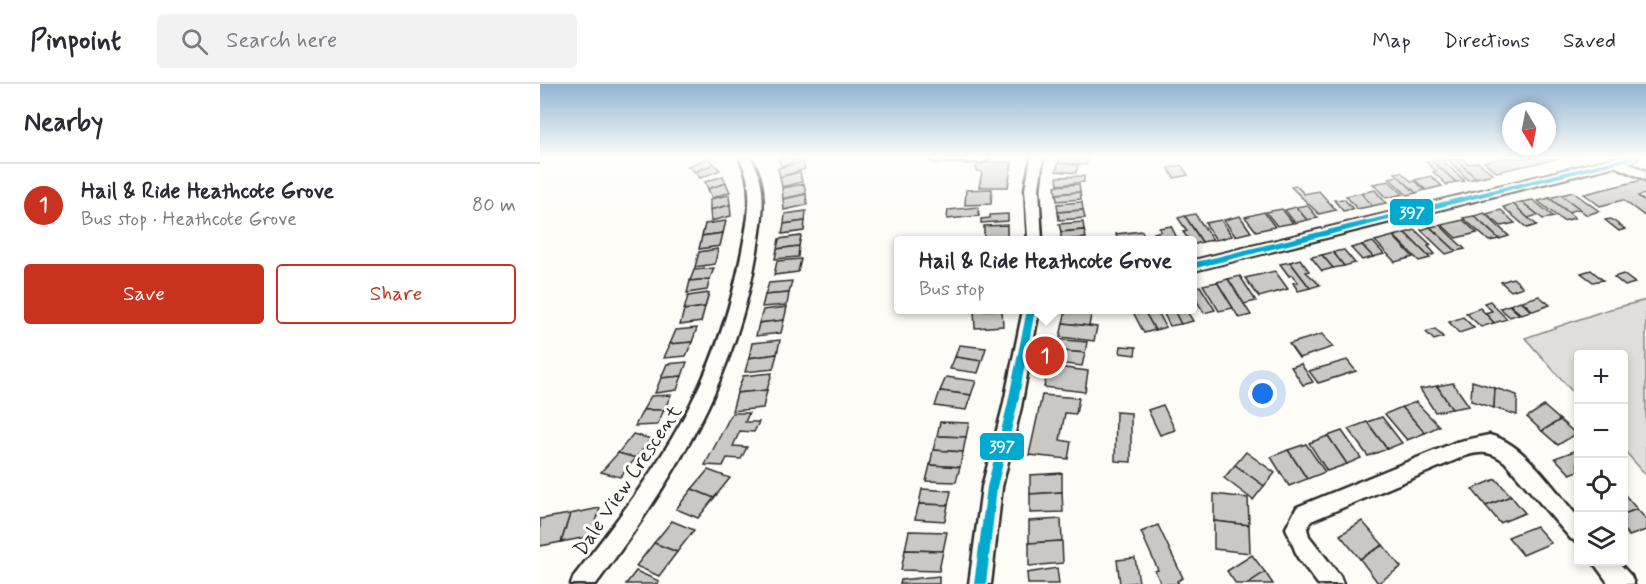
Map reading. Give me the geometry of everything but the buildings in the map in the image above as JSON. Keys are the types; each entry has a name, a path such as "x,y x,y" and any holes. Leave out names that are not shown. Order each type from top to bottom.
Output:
{"street":[{"name":"Dale View Crescent","path":"582,584 634,516 670,463 711,389 725,351 750,256 756,207 755,181"},
{"path":"1032,181 1035,236"},
{"path":"1197,265 1537,181"},
{"path":"980,584 992,487 1012,407 1030,314"},
{"path":"1332,584 1302,545 1297,534 1296,528 1305,514 1463,448 1484,442 1503,448 1512,456 1574,527"},
{"path":"1608,566 1623,584"}],"shaded area":[{"path":"1646,300 1646,475 1628,455 1628,350 1574,350 1574,393 1525,338 1603,311"}],"transit line":[{"name":"397","path":"1197,265 1536,181"},
{"name":"397","path":"980,584 992,487 1012,407 1030,314"}],"place":[{"name":"Hail & Ride Heathcote Grove","path":"1045,356"}]}
